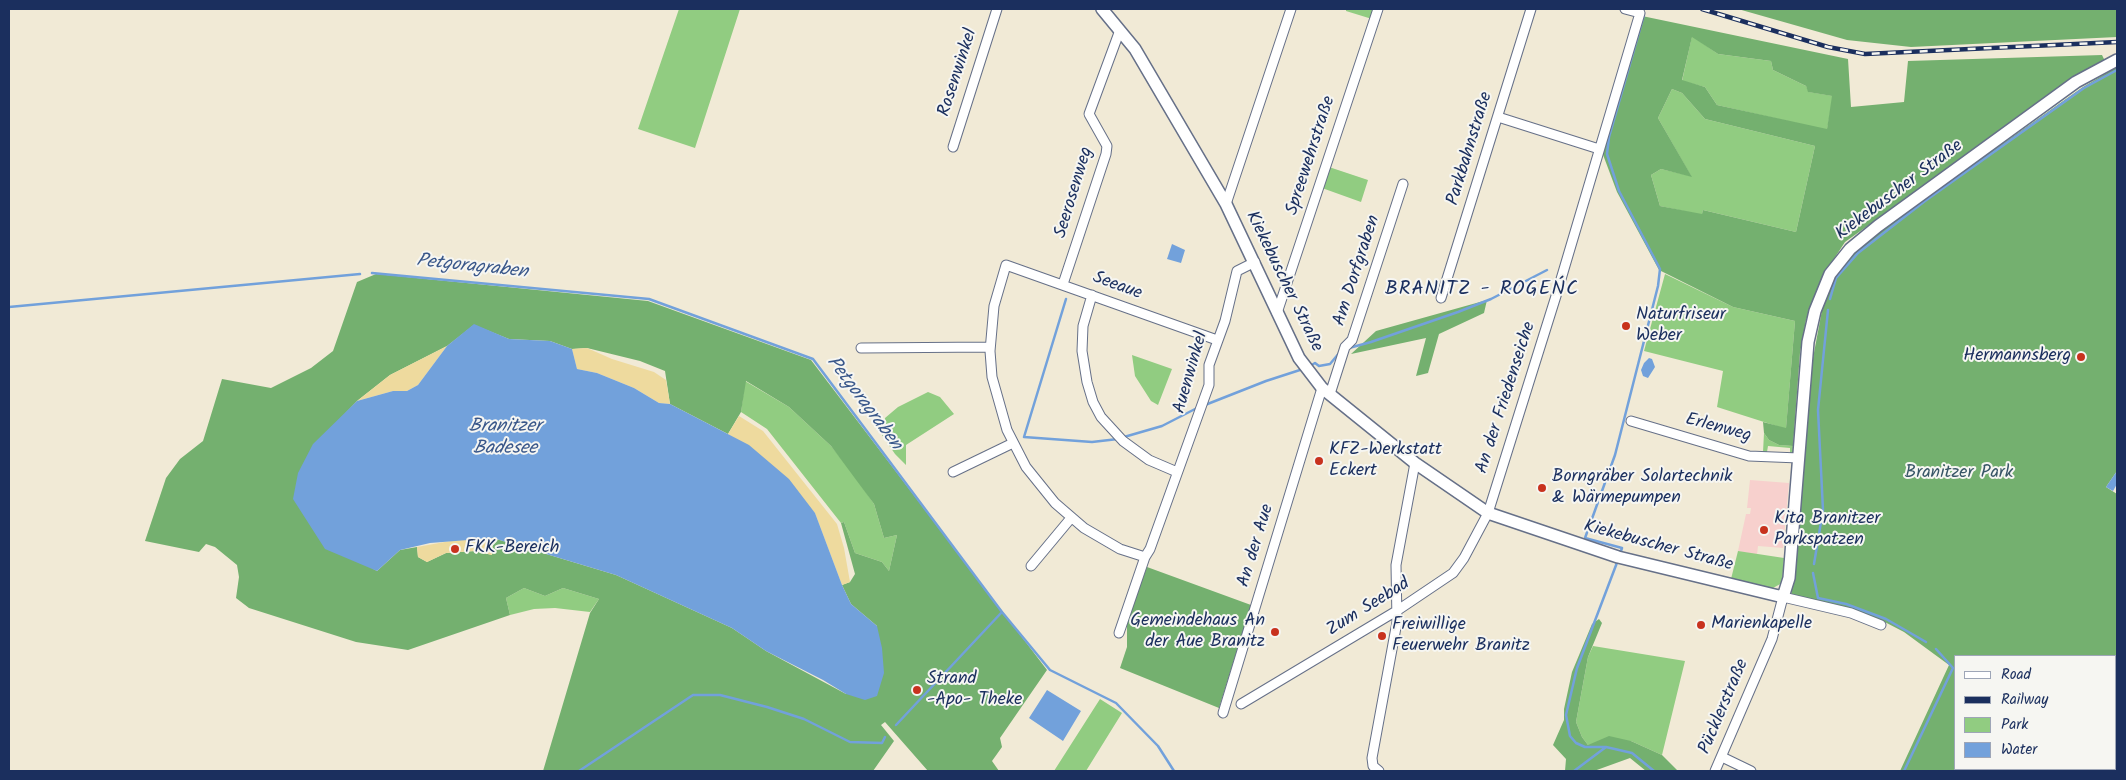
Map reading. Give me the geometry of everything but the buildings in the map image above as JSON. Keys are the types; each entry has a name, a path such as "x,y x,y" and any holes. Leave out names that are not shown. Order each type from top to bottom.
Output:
{"street":[{"name":"Rosenwinkel","path":"953,147 997,9"},
{"name":"Kiekebuscher Straße","path":"1102,9 1135,49 1226,204 1299,358 1326,391 1415,463 1488,514 1618,557 1783,597 1789,578 1810,328 1823,289 1839,261 1878,226 2076,82 2117,60"},
{"path":"1226,204 1291,9"},
{"name":"Spreewehrstraße","path":"1277,313 1378,9"},
{"name":"Parkbahnstraße","path":"1441,298 1531,9"},
{"name":"An der Friedenseiche","path":"1488,514 1556,296 1640,13 1625,9"},
{"name":"Seerosenweg","path":"1063,284 1106,154 1107,146 1089,114 1120,30"},
{"path":"1498,117 1600,149"},
{"name":"Am Dorfgraben","path":"1326,391 1345,347 1352,340 1403,184"},
{"name":"Auenwinkel","path":"1119,633 1209,385 1209,365 1225,322 1237,271 1255,262"},
{"name":"Seeaue","path":"990,347 994,306 1006,265 1217,340"},
{"path":"1092,295 1083,326 1084,366 1093,402 1101,417 1120,438 1144,457 1177,472"},
{"path":"861,348 990,347 994,384 1001,411 1013,443 1026,467 1040,486 1071,518 1120,549 1146,557"},
{"name":"An der Aue","path":"1223,713 1326,391"},
{"name":"Erlenweg","path":"1632,421 1749,456 1799,458"},
{"path":"953,472 1013,443"},
{"path":"1378,771 1373,766 1372,758 1395,634 1398,610 1396,565 1415,463"},
{"name":"Zum Seebad","path":"1241,704 1398,610 1453,573 1464,558 1488,514"},
{"path":"1030,566 1071,518"},
{"path":"1783,597 1851,613 1880,625"},
{"name":"Pücklerstraße","path":"1715,771 1772,639 1783,597"},
{"path":"1722,757 1751,771"}],"shaded area":[{"name":"Kita Branitzer Parkspatzen","path":"1750,480 1789,483 1783,548 1758,546 1757,555 1738,551 1746,514 1750,514 1751,508 1747,508"}],"green space":[{"path":"679,9 740,9 695,148 638,129"},
{"path":"1346,9 1375,9 1372,19 1346,11"},
{"path":"1738,9 2117,9 2117,37 1911,47 1847,40"},
{"path":"1642,16 1848,59 1851,107 1904,102 1908,61 2102,55 2105,61 2081,74 1845,242 1826,271 1806,320 1800,353 1793,446 1779,445 1769,440 1764,433 1763,422 1786,428 1795,321 1733,307 1659,270 1617,192 1602,152","holes":["1692,37 1718,54 1771,61 1773,70 1806,86 1808,92 1832,96 1827,129 1717,105 1705,87 1682,80","1672,89 1682,93 1705,119 1815,146 1796,232 1703,210 1702,214 1660,206 1651,175 1661,169 1692,177 1658,118"]},
{"path":"1692,36 1718,54 1771,61 1773,70 1806,86 1809,92 1833,96 1827,130 1717,105 1705,87 1682,81"},
{"name":"Branitzer Park","path":"2117,67 2117,471 2106,487 2117,494 2117,735 2116,655 1954,655 1954,770 2047,771 1900,771 1949,665 1904,632 1879,619 1851,610 1791,597 1813,358 1823,305 1835,277 1855,252 1889,224 2083,87"},
{"path":"1672,89 1682,93 1705,119 1815,146 1796,232 1703,210 1702,215 1660,206 1651,175 1661,169 1691,176 1658,118"},
{"path":"1329,167 1368,180 1361,202 1322,188"},
{"path":"376,274 648,301 811,360 1047,670 1000,738 1002,747 992,761 999,771 928,771 885,722 881,725 894,741 873,771 543,771 590,613 599,599 563,588 545,596 524,588 506,598 510,615 408,650 356,642 249,608 236,598 239,577 237,565 215,547 206,544 199,552 145,541 166,478 180,459 203,441 222,379 271,388 311,368 333,351 357,282","holes":["474,325 509,339 550,341 572,349 587,348 640,361 665,371 670,404 728,434 741,412 746,381 789,407 831,446 874,504 884,538 897,535 889,571 882,562 855,553 844,522 841,523 855,574 850,582 842,585 851,604 877,626 846,694 766,651 732,628 616,575 493,538 492,555 475,551 446,553 427,562 418,557 417,547 400,550 377,571 368,566 339,420 357,401 390,375 447,346"]},
{"path":"1665,274 1733,307 1795,321 1786,429 1717,407 1723,371 1644,351"},
{"path":"1487,300 1484,313 1439,334 1428,373 1416,376 1426,338 1351,354 1376,331"},
{"path":"1132,355 1172,369 1158,405 1151,401 1135,376"},
{"path":"745,381 789,407 831,446 853,473 874,504 884,538 897,535 889,571 882,562 855,553 844,522 841,523 767,429 741,412"},
{"path":"928,392 940,397 954,414 906,445 906,465 895,454 882,435 885,418 898,407"},
{"path":"1764,433 1769,440 1779,445 1793,446 1793,454 1790,454 1790,448 1768,446 1767,452 1763,452"},
{"path":"1738,551 1784,558 1782,583 1773,588 1731,579"},
{"path":"1147,567 1251,605 1219,708 1120,668 1127,647 1127,621"},
{"path":"524,588 545,596 563,588 599,599 590,612 555,608 534,609 510,615 506,598"},
{"path":"1599,619 1602,623 1588,657 1576,722 1582,737 1588,745 1609,736 1631,741 1662,755 1678,771 1646,771 1630,758 1594,771 1565,771 1566,759 1553,745 1564,720 1564,709 1572,672 1592,624"},
{"path":"1593,646 1685,661 1662,755 1631,741 1588,745 1582,737 1576,722 1588,657"},
{"path":"1100,699 1122,713 1086,771 1054,771"}],"sand":[{"path":"447,346 418,385 407,391 393,391 357,401 390,375"},
{"path":"587,348 612,359 654,372 666,380 670,404 659,403 634,388 597,373 577,369 572,349"},
{"path":"739,416 763,431 837,524 844,548 850,582 842,585 815,513 728,434"},
{"name":"FKK-Bereich","path":"493,538 492,555 475,551 446,553 427,562 418,557 417,547 456,540"}],"water":[{"path":"1172,244 1185,250 1181,263 1167,259"},
{"name":"Branitzer Badesee","path":"474,324 509,339 550,341 572,349 577,369 597,373 634,388 659,403 670,404 749,445 789,479 815,513 851,604 877,626 882,648 884,673 877,696 865,700 846,694 766,651 732,628 616,575 493,538 430,543 400,550 377,571 325,549 293,499 298,473 313,444 357,401 393,391 407,391 418,385 447,346"},
{"path":"1649,358 1652,359 1655,367 1648,378 1643,376 1641,370"},
{"path":"2117,471 2117,484 2113,491 2106,487"},
{"path":"1047,690 1081,711 1063,741 1029,718"}],"waterway":[{"path":"1620,554 1622,548 1585,538 1615,455 1658,286 1660,269 1619,191 1607,154 1609,137 1644,15"},
{"path":"1830,299 1836,278 1858,253 1925,201 2084,88 2117,70"},
{"path":"1349,348 1458,312 1491,299 1547,270"},
{"name":"Petgoragraben","path":"372,273 649,299 813,359 1002,612 1050,670 1116,703 1158,746 1174,771"},
{"name":"Petgoragraben","path":"9,307 360,274"},
{"path":"1066,299 1024,437 1092,442 1118,439"},
{"path":"1814,564 1823,510 1818,410 1828,310"},
{"path":"1310,366 1315,363 1319,366 1330,364 1340,352"},
{"path":"1205,405 1303,369"},
{"path":"1124,437 1162,426 1197,408"},
{"path":"1606,747 1585,747 1576,743 1570,736 1566,715 1577,668 1618,560"},
{"path":"1813,573 1818,598 1846,604 1886,619 1926,642"},
{"path":"896,725 1002,612"},
{"path":"1904,771 1953,668 1936,649"},
{"path":"579,771 693,695 720,695 767,707 804,719 850,742 882,743 885,737"},
{"name":"Petgoragraben","path":"1574,771 1606,747 1632,753 1654,771"}],"railway":[{"path":"1702,9 1828,47 1865,54 2117,42"}],"place":[{"name":"Naturfriseur Weber","path":"1626,326"},
{"name":"Hermannsberg","path":"2081,357"},
{"name":"KFZ-Werkstatt Eckert","path":"1319,461"},
{"name":"Borngräber Solartechnik & Wärmepumpen","path":"1542,488"},
{"name":"Kita Branitzer Parkspatzen","path":"1764,530"},
{"name":"FKK-Bereich","path":"455,549"},
{"name":"Marienkapelle","path":"1701,625"},
{"name":"Gemeindehaus An der Aue Branitz","path":"1275,632"},
{"name":"Freiwillige Feuerwehr Branitz","path":"1382,636"},
{"name":"Strand -Apo- Theke","path":"917,690"}],"district":[{"name":"BRANITZ - ROGEŃC","path":"1482,291"}]}
